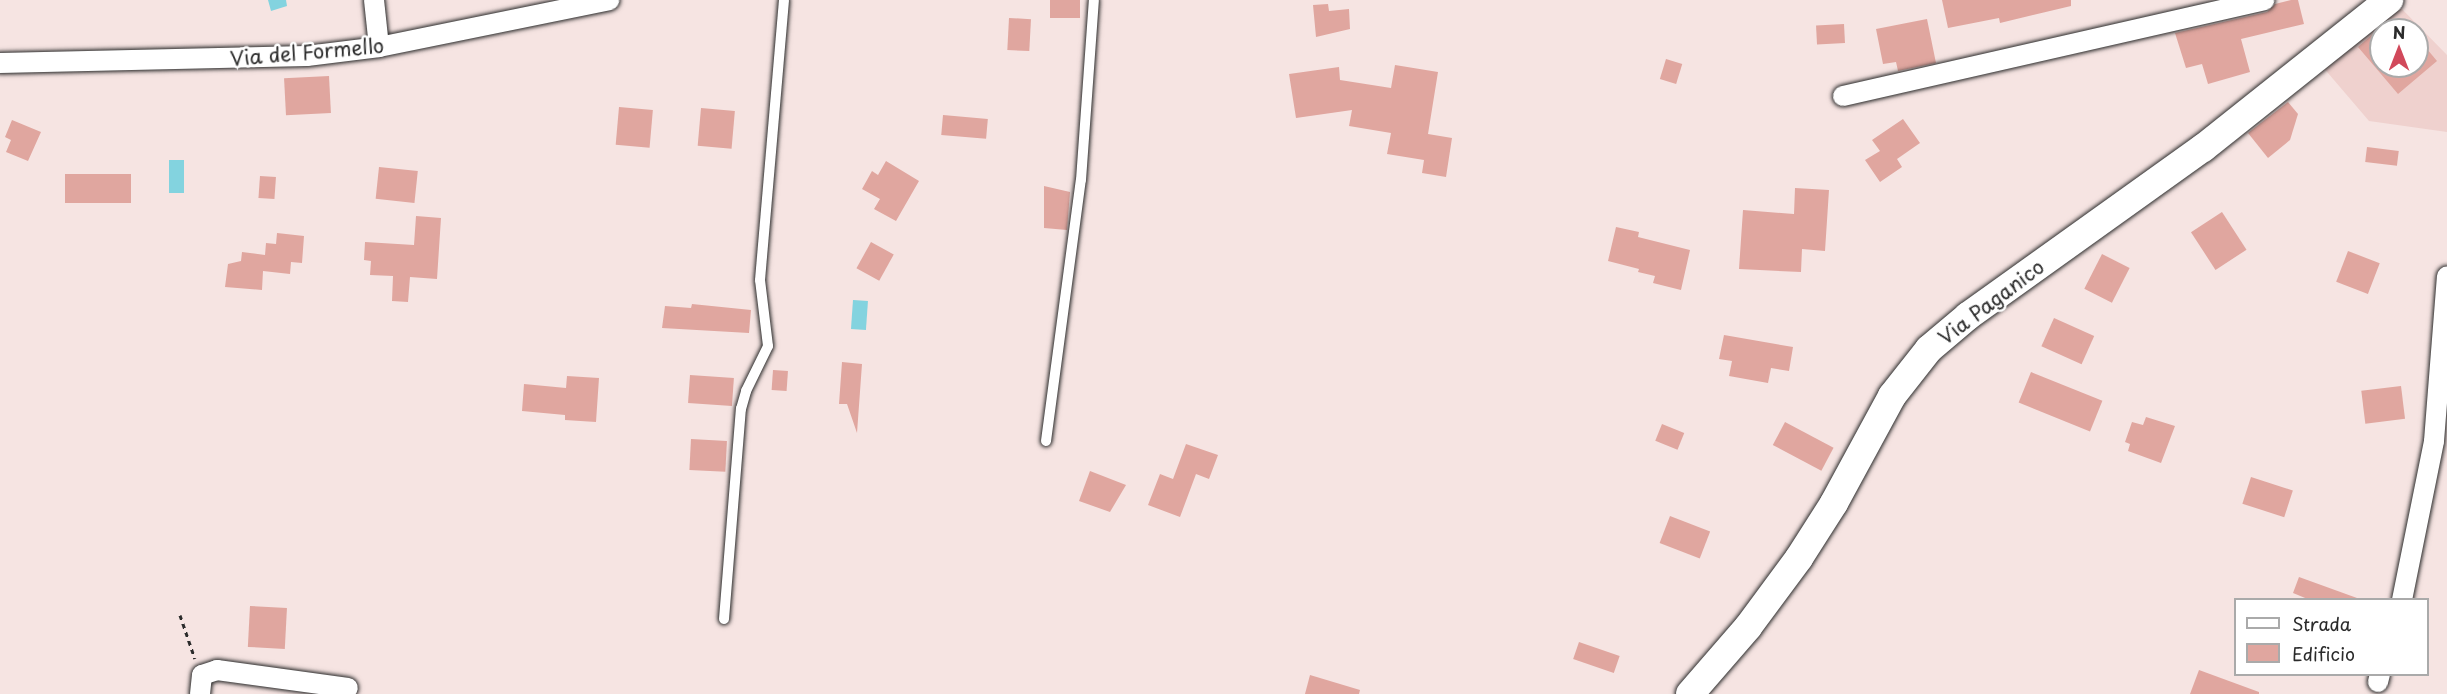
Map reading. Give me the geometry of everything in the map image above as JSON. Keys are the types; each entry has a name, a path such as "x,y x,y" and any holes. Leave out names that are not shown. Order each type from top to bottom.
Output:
{"street":[{"path":"374,0 379,46"},
{"name":"Via del Formello","path":"0,63 262,59 379,46 609,0"},
{"path":"1843,96 2265,0"},
{"name":"Via Paganico","path":"1690,694 1781,583 1834,503 1892,396 1929,349 1968,316 2204,148 2389,0"},
{"path":"2402,598 2434,441 2447,277"},
{"path":"201,684 217,670 348,688"}],"lane":[{"path":"724,619 741,409 768,346 760,280 784,0"},
{"path":"1046,441 1082,180 1094,0"}],"path":[{"path":"180,615 201,684"}],"shaded area":[{"path":"2398,5 2411,18 2382,18"},
{"path":"2369,28 2369,78 2429,78 2429,37 2447,55 2447,132 2369,121 2322,66"}],"water":[{"path":"268,0 286,0 287,6 271,11"},
{"path":"169,160 184,160 184,193 169,193"},
{"path":"853,300 868,301 866,330 851,329"}],"building":[{"path":"1050,0 1080,0 1080,18 1050,18"},
{"path":"1942,0 2071,0 2071,6 2000,23 1999,18 1948,28"},
{"path":"2298,0 2304,24 2241,39 2250,72 2208,84 2202,64 2186,68 2175,33 2267,12 2275,4"},
{"path":"1328,4 1329,11 1349,9 1350,29 1316,37 1313,5"},
{"path":"1009,18 1031,19 1029,51 1007,50"},
{"path":"1927,19 1936,63 1898,71 1896,62 1883,64 1876,29"},
{"path":"1844,24 1845,43 1817,44 1816,25"},
{"path":"2369,37 2369,60 2358,47"},
{"path":"2429,51 2437,61 2429,68"},
{"path":"1666,59 1682,64 1676,84 1660,79"},
{"path":"1395,65 1438,72 1428,134 1452,138 1446,177 1422,173 1424,160 1387,154 1391,133 1349,126 1352,110 1296,118 1289,74 1339,67 1340,80 1391,88"},
{"path":"329,76 331,113 286,115 284,78"},
{"path":"2384,78 2417,78 2398,94"},
{"path":"2288,102 2298,114 2290,140 2268,158 2248,133"},
{"path":"619,107 653,110 650,148 616,145"},
{"path":"701,108 735,111 732,149 698,146"},
{"path":"943,115 988,119 986,139 941,135"},
{"path":"1903,119 1920,143 1897,159 1902,167 1880,182 1865,160 1880,151 1872,140"},
{"path":"12,120 41,132 28,161 6,152 11,140 5,137"},
{"path":"2367,147 2399,151 2397,166 2365,162"},
{"path":"886,161 919,181 896,221 874,209 880,199 862,189 872,171 878,175"},
{"path":"379,167 418,171 414,203 376,199"},
{"path":"65,174 131,174 131,203 65,203"},
{"path":"260,176 276,177 274,199 258,198"},
{"path":"1044,186 1070,192 1067,230 1044,228"},
{"path":"1795,188 1829,190 1825,251 1802,249 1801,272 1739,269 1743,210 1794,214"},
{"path":"2222,212 2247,250 2215,270 2191,232"},
{"path":"416,216 441,218 437,279 410,277 408,302 392,301 393,276 370,275 371,261 364,260 365,242 414,245"},
{"path":"1616,227 1639,232 1638,237 1690,250 1681,290 1653,283 1655,276 1638,272 1639,269 1608,261"},
{"path":"277,233 304,236 302,263 291,262 290,274 263,271 262,290 225,287 228,264 241,261 242,252 265,255 266,243 276,244"},
{"path":"871,242 894,255 879,281 856,268"},
{"path":"2348,251 2380,263 2368,294 2336,282"},
{"path":"2102,254 2130,268 2112,303 2084,289"},
{"path":"692,304 751,310 749,333 662,328 665,306 691,308"},
{"path":"2054,318 2094,336 2082,364 2041,346"},
{"path":"1724,335 1793,347 1789,371 1771,368 1768,383 1729,376 1732,361 1719,359"},
{"path":"842,362 862,364 857,433 847,404 839,404"},
{"path":"773,370 788,371 787,391 772,390"},
{"path":"2031,372 2102,401 2090,431 2019,403"},
{"path":"690,375 734,378 732,406 688,403"},
{"path":"567,376 599,378 596,422 565,420 565,415 522,411 524,384 566,388"},
{"path":"2401,386 2405,419 2365,424 2361,391"},
{"path":"2146,417 2175,426 2161,463 2128,451 2130,444 2125,442 2132,422 2143,425"},
{"path":"1785,422 1834,448 1821,471 1773,445"},
{"path":"1662,424 1684,433 1678,450 1655,441"},
{"path":"691,439 727,441 725,472 689,470"},
{"path":"1186,444 1218,455 1209,479 1196,474 1180,517 1148,505 1160,474 1173,479"},
{"path":"1090,471 1126,485 1110,512 1079,501"},
{"path":"2251,477 2293,491 2284,517 2242,504"},
{"path":"1670,516 1710,531 1700,558 1660,543"},
{"path":"2299,577 2357,598 2305,598 2293,593"},
{"path":"250,606 287,608 285,649 248,647"},
{"path":"1579,642 1620,656 1614,673 1573,659"},
{"path":"2199,670 2259,692 2259,694 2190,694"},
{"path":"1310,675 1360,690 1359,694 1305,694"}]}
